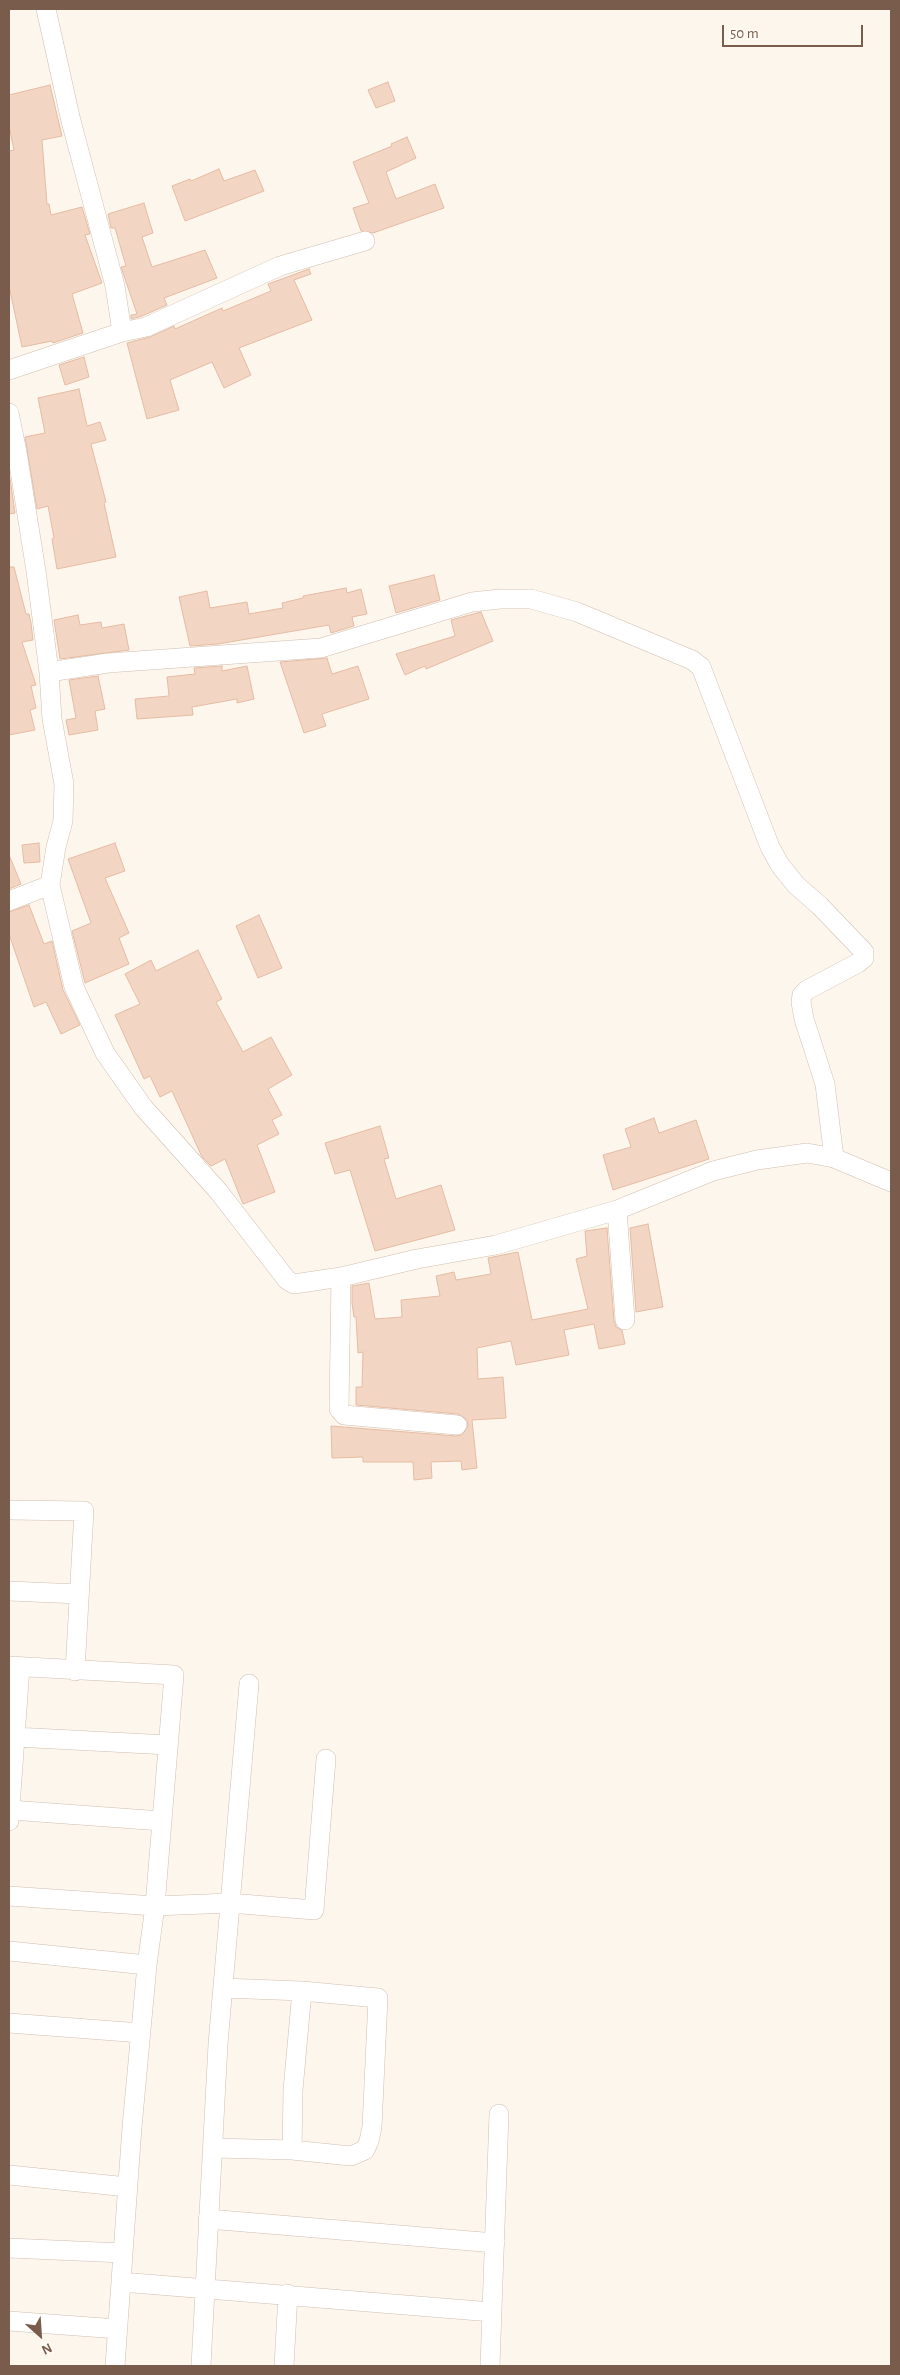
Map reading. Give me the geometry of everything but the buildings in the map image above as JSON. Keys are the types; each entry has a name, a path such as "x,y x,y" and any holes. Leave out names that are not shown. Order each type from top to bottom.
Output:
{"street":[{"path":"46,9 71,121 116,286 122,332"},
{"path":"9,370 122,332 146,327 280,266 365,241"},
{"path":"9,413 17,452 49,672 52,719 64,784 65,804 50,885 77,995 105,1053 143,1108 219,1192 287,1280 294,1284 340,1277 417,1259 496,1245 617,1210 713,1171 757,1160 807,1153 834,1158 891,1182"},
{"path":"49,672 108,663 321,648 365,636 416,617 463,604 500,599 531,599 577,612 692,660 701,667 770,847 780,865 796,885 820,906 864,952 864,958 858,963 807,990 802,995 801,1002 804,1019 826,1084 834,1158"},
{"path":"9,901 50,885"},
{"path":"617,1210 625,1320"},
{"path":"340,1277 339,1409 344,1415 457,1425"},
{"path":"9,1510 84,1511 76,1671"},
{"path":"9,1591 79,1594"},
{"path":"115,2366 141,2033 155,1906 162,1821 168,1745 174,1675 76,1671 14,1666 15,1737 9,1816 162,1821"},
{"path":"201,2366 208,2219 223,1988 249,1684"},
{"path":"15,1737 168,1745"},
{"path":"9,1896 155,1906 230,1903 314,1910 326,1759"},
{"path":"9,1951 147,1965"},
{"path":"214,2148 358,2154 364,2150 369,2141 372,2127 378,1998 302,1991 223,1988"},
{"path":"292,2150 293,2090 302,1991"},
{"path":"9,2023 141,2033"},
{"path":"490,2366 499,2114"},
{"path":"9,2175 128,2187"},
{"path":"208,2219 495,2243"},
{"path":"9,2248 123,2253"},
{"path":"121,2282 492,2312"},
{"path":"284,2366 288,2294"},
{"path":"9,2321 118,2329"}]}
